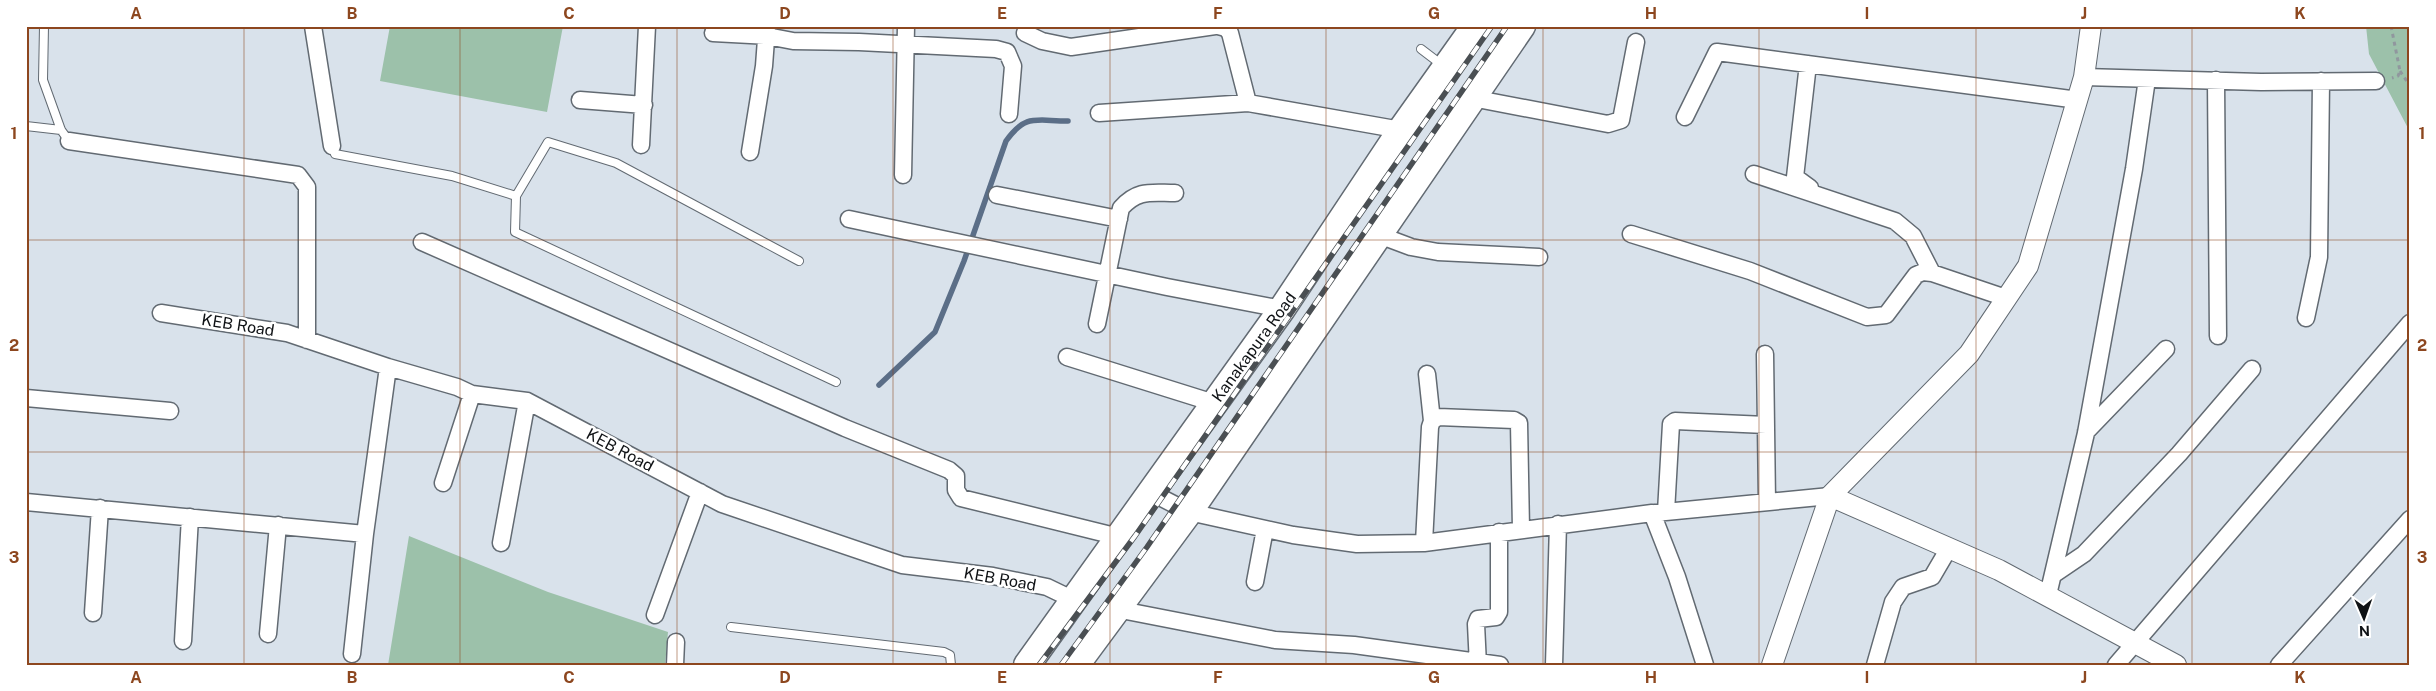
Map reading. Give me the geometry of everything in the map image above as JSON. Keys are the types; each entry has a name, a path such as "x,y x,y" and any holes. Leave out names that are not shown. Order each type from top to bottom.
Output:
{"highway":[{"name":"Kanakapura Road","path":"1027,665 1282,309 1401,130 1475,26"},
{"path":"1076,665 1189,512 1522,26"}],"street":[{"path":"313,26 332,146"},
{"path":"641,145 648,26"},
{"path":"903,175 906,26"},
{"path":"1772,665 1830,496 1969,354 2028,266 2084,77 2090,26"},
{"path":"1025,33 1042,41 1071,47 1221,27 1230,33 1248,103"},
{"path":"750,152 767,31"},
{"path":"713,34 767,31 793,42 996,49 1007,52 1013,66 1010,114"},
{"path":"1472,98 1608,124 1621,120 1636,42"},
{"path":"1685,117 1717,52 2078,100"},
{"path":"1808,64 1795,178 1822,196"},
{"path":"2084,77 2321,82 2376,81"},
{"path":"2048,595 2086,433 2134,169 2148,79"},
{"path":"2216,80 2218,336"},
{"path":"2306,318 2318,257 2321,82"},
{"path":"580,100 644,105"},
{"path":"1099,113 1248,103 1401,130"},
{"path":"65,136 298,174 307,187 307,340"},
{"path":"1754,174 1895,221 1906,228 1913,236 1932,273"},
{"path":"1097,324 1121,208 1132,196 1142,193 1175,193"},
{"path":"997,194 1119,219"},
{"path":"850,219 1282,309"},
{"path":"1632,234 1750,271 1866,317 1886,315 1916,275 1923,272 1932,273 2006,298"},
{"path":"1379,235 1411,247 1438,252 1539,257"},
{"path":"422,242 845,428 949,470 956,476 960,498 1119,537"},
{"name":"KEB Road","path":"161,313 287,333 388,367 457,387 472,394 527,401 722,504 902,565 993,576 1047,587 1074,600"},
{"path":"2116,665 2410,323"},
{"path":"2086,433 2166,350"},
{"path":"1765,354 1767,502"},
{"path":"1067,357 1214,403"},
{"path":"352,654 365,534 388,367"},
{"path":"2053,575 2090,548 2179,454 2252,370"},
{"path":"1424,542 1430,427 1432,421 1427,374"},
{"path":"443,483 472,394"},
{"path":"26,398 170,410"},
{"path":"501,543 527,401"},
{"path":"1432,421 1438,417 1514,420 1520,423 1520,529"},
{"path":"1705,665 1659,512 1671,424 1675,421 1766,425"},
{"path":"655,615 700,492"},
{"path":"1152,493 1189,512 1265,529 1356,544 1424,542 1659,512 1830,496 2000,570 2136,641 2176,665"},
{"path":"26,502 365,534"},
{"path":"93,613 100,508"},
{"path":"183,641 190,517"},
{"path":"2279,665 2410,519"},
{"path":"1554,665 1558,524"},
{"path":"268,634 278,525"},
{"path":"1255,582 1265,529"},
{"path":"1478,663 1476,624 1478,619 1496,617 1499,612 1499,532"},
{"path":"1876,665 1893,602 1904,587 1932,577 1949,548"},
{"path":"1116,609 1275,640 1354,645 1500,665"},
{"path":"674,665 676,642"}],"lane":[{"path":"44,26 43,80 65,136"},
{"path":"1421,49 1446,67"},
{"path":"26,126 65,136"},
{"path":"799,261 616,163 548,142 516,196 515,232 836,382"},
{"path":"332,146 336,154 452,176 516,196"},
{"path":"731,627 944,652 950,656 951,665"}],"path":[{"path":"2391,26 2400,71 2410,86"},
{"path":"2376,81 2398,76 2400,71"}],"green space":[{"path":"390,26 563,26 547,112 380,81"},
{"path":"2366,26 2410,26 2410,132 2369,54"},
{"path":"409,536 548,592 668,632 665,665 388,665"}],"waterway":[{"path":"879,385 935,332 964,261 1006,141 1020,126 1032,120 1068,121"}],"railway":[{"path":"1039,665 1135,536 1492,26"},
{"path":"1061,665 1147,547 1507,26"}]}
